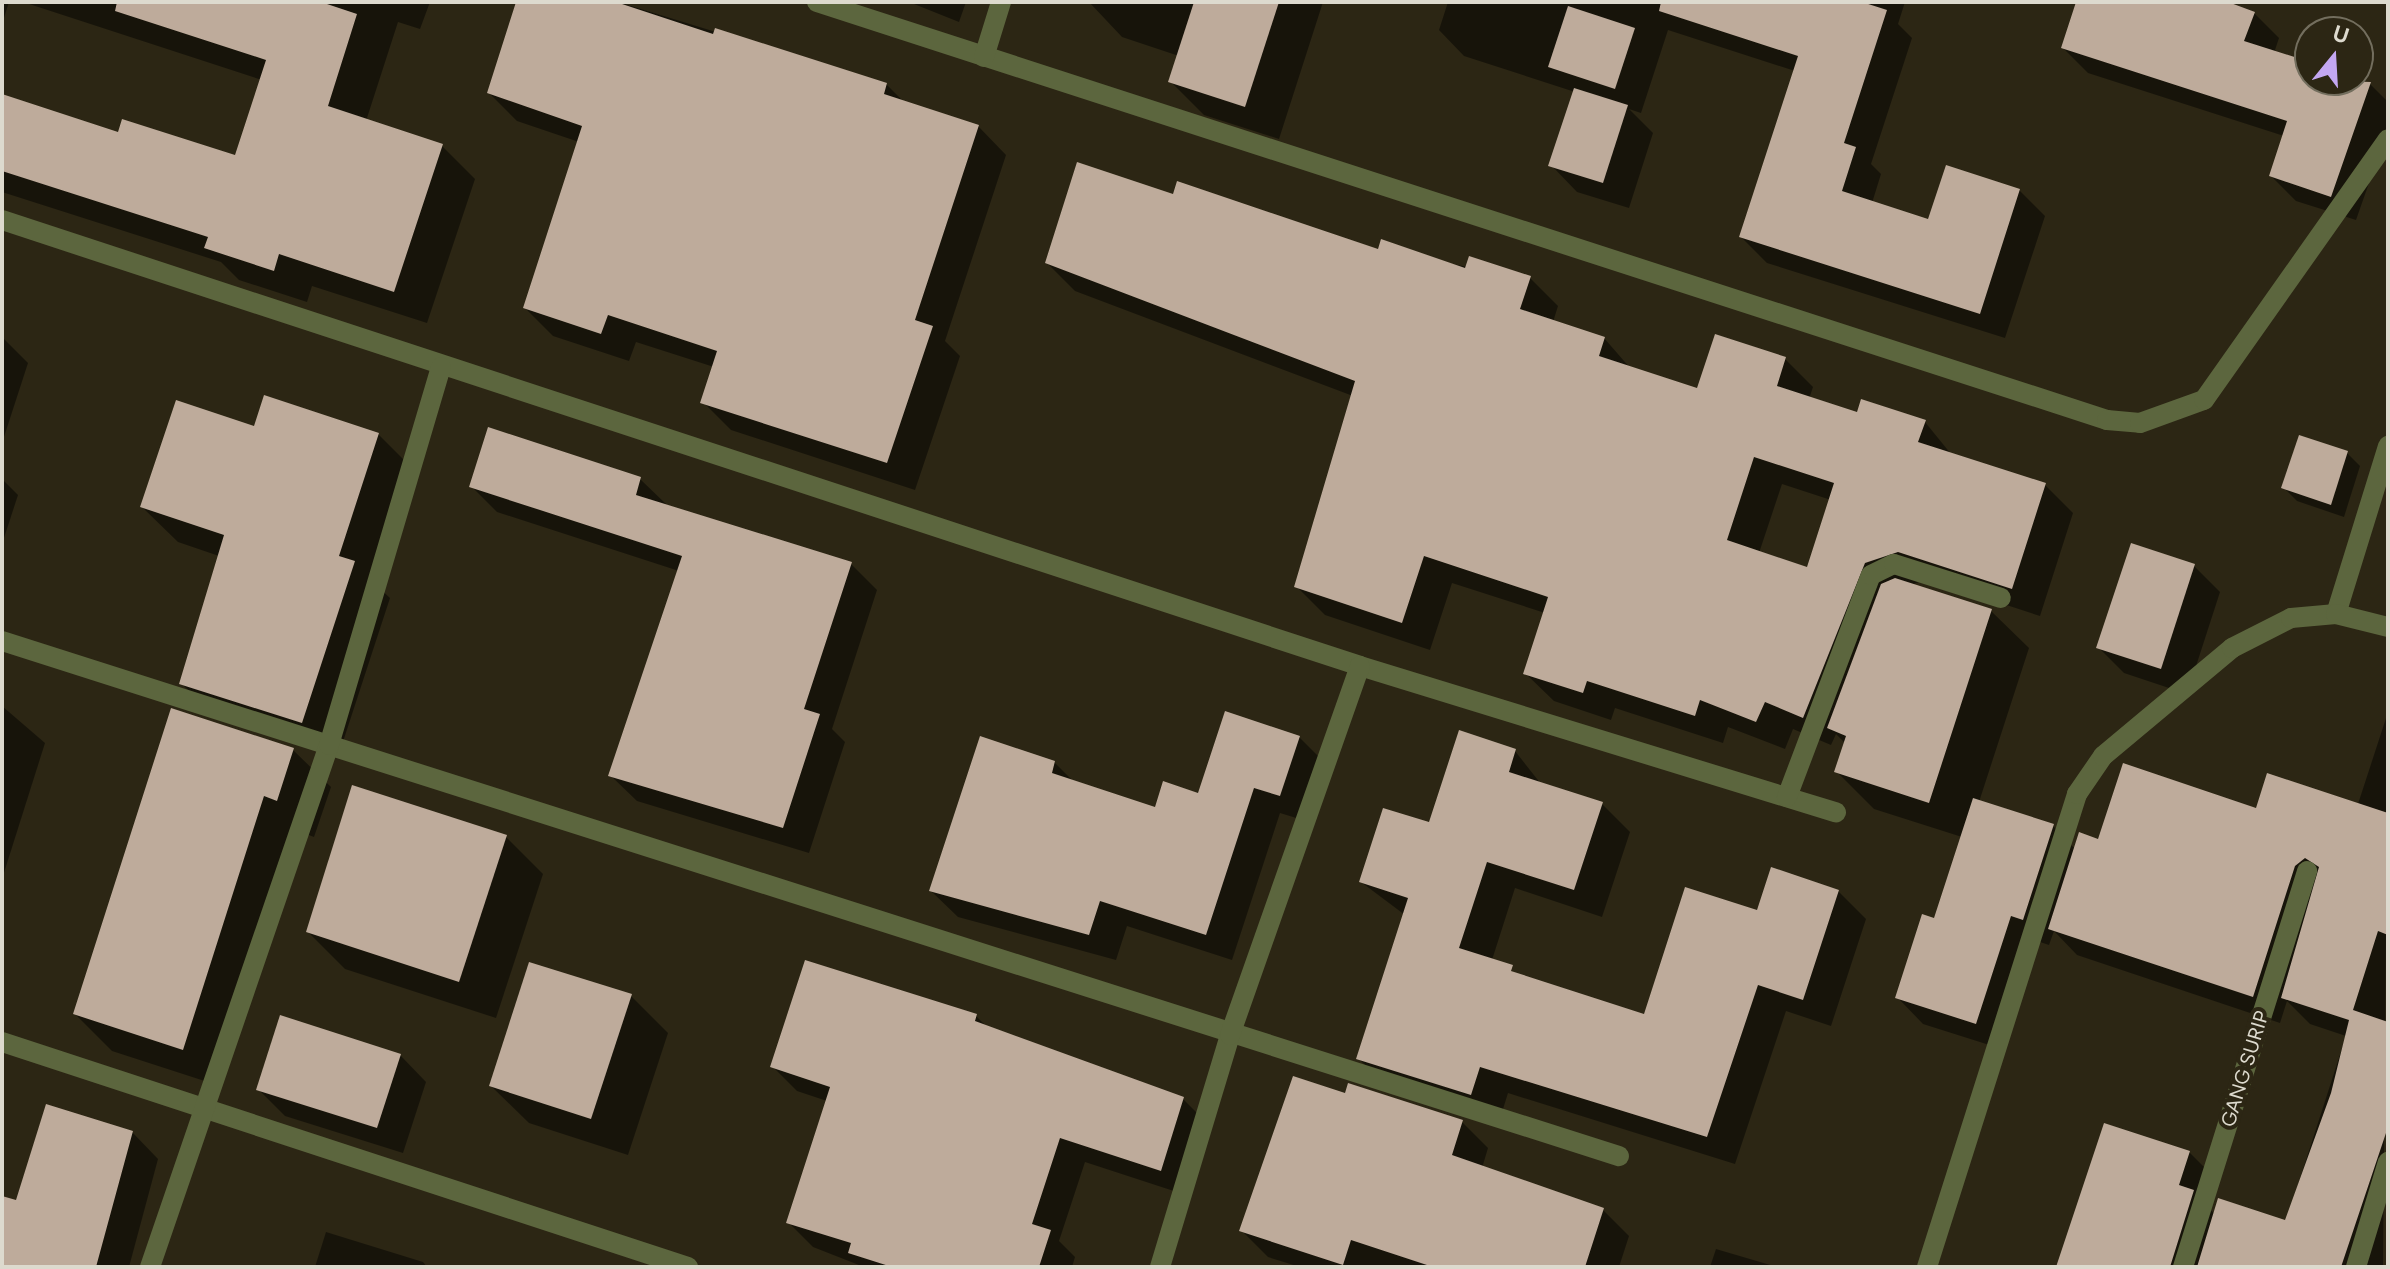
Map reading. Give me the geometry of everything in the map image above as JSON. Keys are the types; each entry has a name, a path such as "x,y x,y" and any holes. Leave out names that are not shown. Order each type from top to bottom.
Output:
{"street":[{"path":"817,2 2092,415 2140,423 2204,400 2388,139"},
{"path":"984,57 1001,2"},
{"path":"2,220 441,367 1360,666 1836,812"},
{"path":"150,1267 329,745 441,367"},
{"path":"2336,614 2388,446"},
{"path":"1787,797 1871,575 1894,564 2001,598"},
{"path":"1927,1267 2077,794 2103,756 2232,648 2291,618 2336,614 2388,627"},
{"path":"2,641 1230,1035 1619,1156"},
{"path":"1160,1267 1230,1035 1360,666"},
{"name":"GANG SURIP","path":"2183,1267 2307,871"},
{"path":"2,1042 688,1267"},
{"path":"2356,1267 2388,1162"}],"building":[{"path":"117,2 321,2 357,14 328,106 443,144 394,292 279,254 274,271 204,248 208,237 2,171 2,94 118,132 122,119 235,155 266,60 115,11"},
{"path":"516,2 616,2 713,34 715,28 887,83 884,94 979,125 915,320 933,326 887,463 700,403 717,351 608,315 601,334 523,308 582,126 487,93"},
{"path":"1194,2 1279,2 1245,107 1168,82"},
{"path":"1661,2 1862,2 1887,10 1844,143 1856,147 1842,191 1928,219 1946,165 2020,189 1980,314 1739,237 1798,56 1659,11"},
{"path":"2076,2 2228,2 2255,12 2244,41 2294,57 2294,96 2366,96 2331,197 2269,176 2287,121 2061,48"},
{"path":"1568,6 1635,28 1615,89 1548,67"},
{"path":"1574,88 1628,105 1603,183 1548,166"},
{"path":"1077,162 1173,194 1177,181 1378,249 1381,239 1465,268 1469,256 1531,276 1520,309 1605,337 1599,356 1697,388 1715,334 1786,357 1777,386 1857,412 1861,399 1926,420 1918,442 2046,483 2012,589 1898,552 1865,563 1803,718 1765,702 1756,722 1700,700 1695,716 1587,681 1583,693 1523,674 1548,597 1424,556 1402,623 1294,587 1355,381 1045,263","holes":["1754,457 1834,483 1807,567 1727,540"]},
{"path":"264,395 379,433 339,556 355,561 302,723 179,684 224,535 140,507 176,400 254,426"},
{"path":"488,427 641,477 636,495 852,562 804,709 820,714 783,828 608,776 682,556 469,487"},
{"path":"2299,435 2348,451 2331,505 2281,488"},
{"path":"2131,543 2195,564 2161,669 2096,648"},
{"path":"1895,578 1992,609 1929,803 1834,772 1846,736 1827,728 1881,584"},
{"path":"171,708 294,748 277,801 264,796 183,1050 73,1014"},
{"path":"1225,711 1300,736 1280,796 1254,788 1206,935 1100,901 1089,935 929,891 980,736 1055,761 1052,773 1155,807 1163,781 1198,793"},
{"path":"1459,730 1516,749 1509,772 1603,802 1574,890 1487,862 1459,948 1513,965 1511,971 1644,1014 1685,887 1757,910 1771,867 1839,890 1803,1000 1758,985 1707,1137 1480,1067 1471,1095 1356,1059 1408,898 1359,882 1383,808 1429,822"},
{"path":"2123,763 2256,808 2267,773 2388,813 2388,935 2378,931 2353,1010 2388,1022 2388,1127 2341,1267 2197,1267 2218,1198 2285,1220 2331,1093 2349,1020 2281,998 2319,867 2305,858 2295,866 2253,997 2048,929 2079,832 2098,839"},
{"path":"352,785 507,835 459,982 306,932"},
{"path":"1973,798 2054,824 2023,920 2011,916 1976,1024 1895,998 1922,914 1934,918"},
{"path":"805,960 977,1014 975,1021 1184,1097 1161,1171 1060,1138 1032,1224 1051,1230 1039,1267 892,1267 848,1253 851,1243 786,1223 830,1087 770,1067"},
{"path":"529,962 632,994 591,1119 489,1086"},
{"path":"280,1015 401,1054 377,1128 256,1090"},
{"path":"1293,1076 1345,1093 1348,1083 1463,1120 1452,1155 1604,1208 1585,1267 1433,1267 1351,1240 1343,1265 1239,1231"},
{"path":"46,1104 133,1131 96,1267 2,1267 2,1196 16,1200"},
{"path":"2104,1123 2190,1151 2179,1185 2194,1190 2170,1267 2056,1267"}]}
